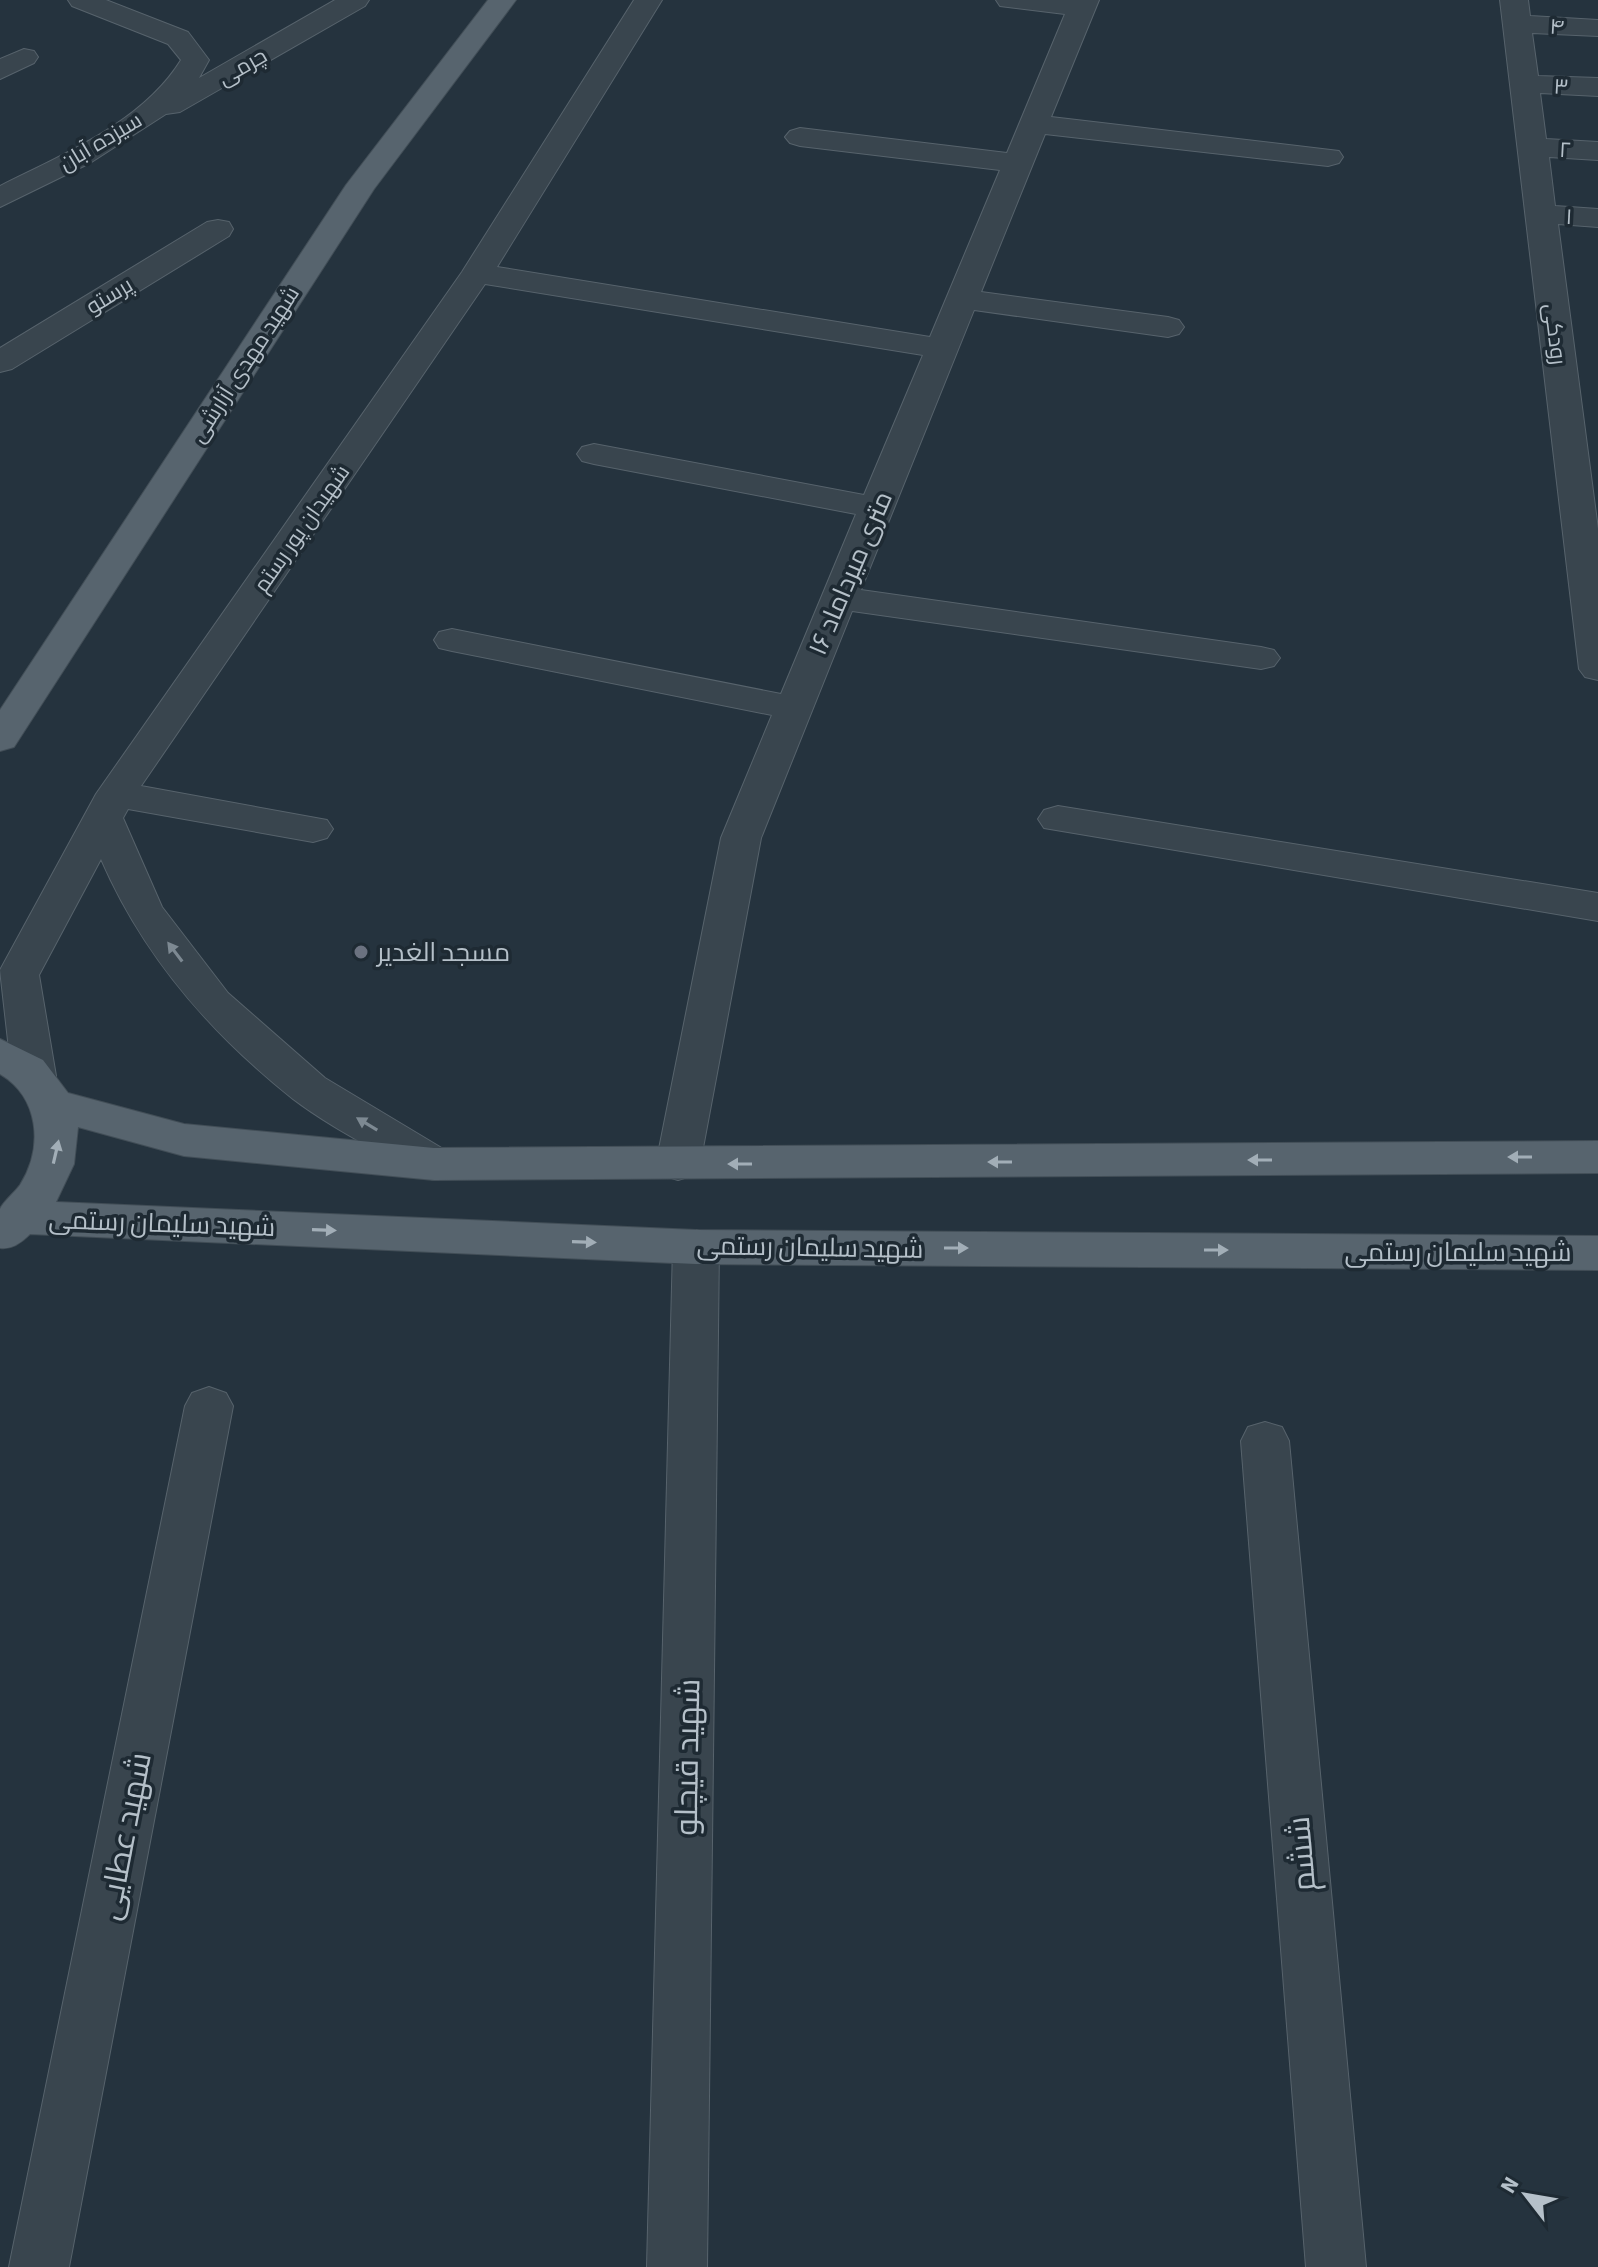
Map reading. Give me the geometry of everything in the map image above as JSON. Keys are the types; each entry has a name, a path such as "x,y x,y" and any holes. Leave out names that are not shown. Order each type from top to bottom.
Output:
{"main road":[{"name":"شهید مهدی آزارشی","path":"0,739 361,185 502,0"},
{"path":"29,1078 184,1140 434,1164 1598,1157"},
{"path":"11,1226 49,1180 59,1141 29,1078"},
{"name":"شهید سلیمان رستمی","path":"11,1226 696,1247 1598,1253"}],"street":[{"name":"سیزده آبان","path":"0,198 128,129 187,81 195,60 178,38 82,0"},
{"name":"چرمی","path":"128,129 355,0"},
{"name":"شهیدان پور رستم","path":"29,1078 18,975 110,806 477,273 648,0"},
{"path":"1010,0 1084,4"},
{"name":"۱۶ متری میرداماد","path":"678,1164 741,838 1084,4"},
{"name":"۴","path":"1515,12 1598,28"},
{"name":"رودکی","path":"1515,12 1598,669"},
{"name":"۳","path":"1524,84 1598,87"},
{"path":"1034,124 1328,157"},
{"path":"800,137 1018,163"},
{"name":"۲","path":"1532,147 1598,151"},
{"name":"۱","path":"1540,214 1598,218"},
{"name":"پرستو","path":"0,362 218,229"},
{"path":"477,273 943,349"},
{"path":"963,299 1168,327"},
{"path":"594,454 877,508"},
{"path":"839,598 1261,658"},
{"path":"452,640 794,708"},
{"path":"313,829 110,806 144,911 213,1003 310,1089 434,1164"},
{"path":"1058,819 1598,907"},
{"name":"شهید قیچلو","path":"677,2267 696,1247"},
{"name":"شهید عطایی","path":"39,2267 209,1406"},
{"name":"ششم","path":"1265,1441 1336,2267"}],"place":[{"name":"مسجد الغدیر","path":"361,952"}]}
